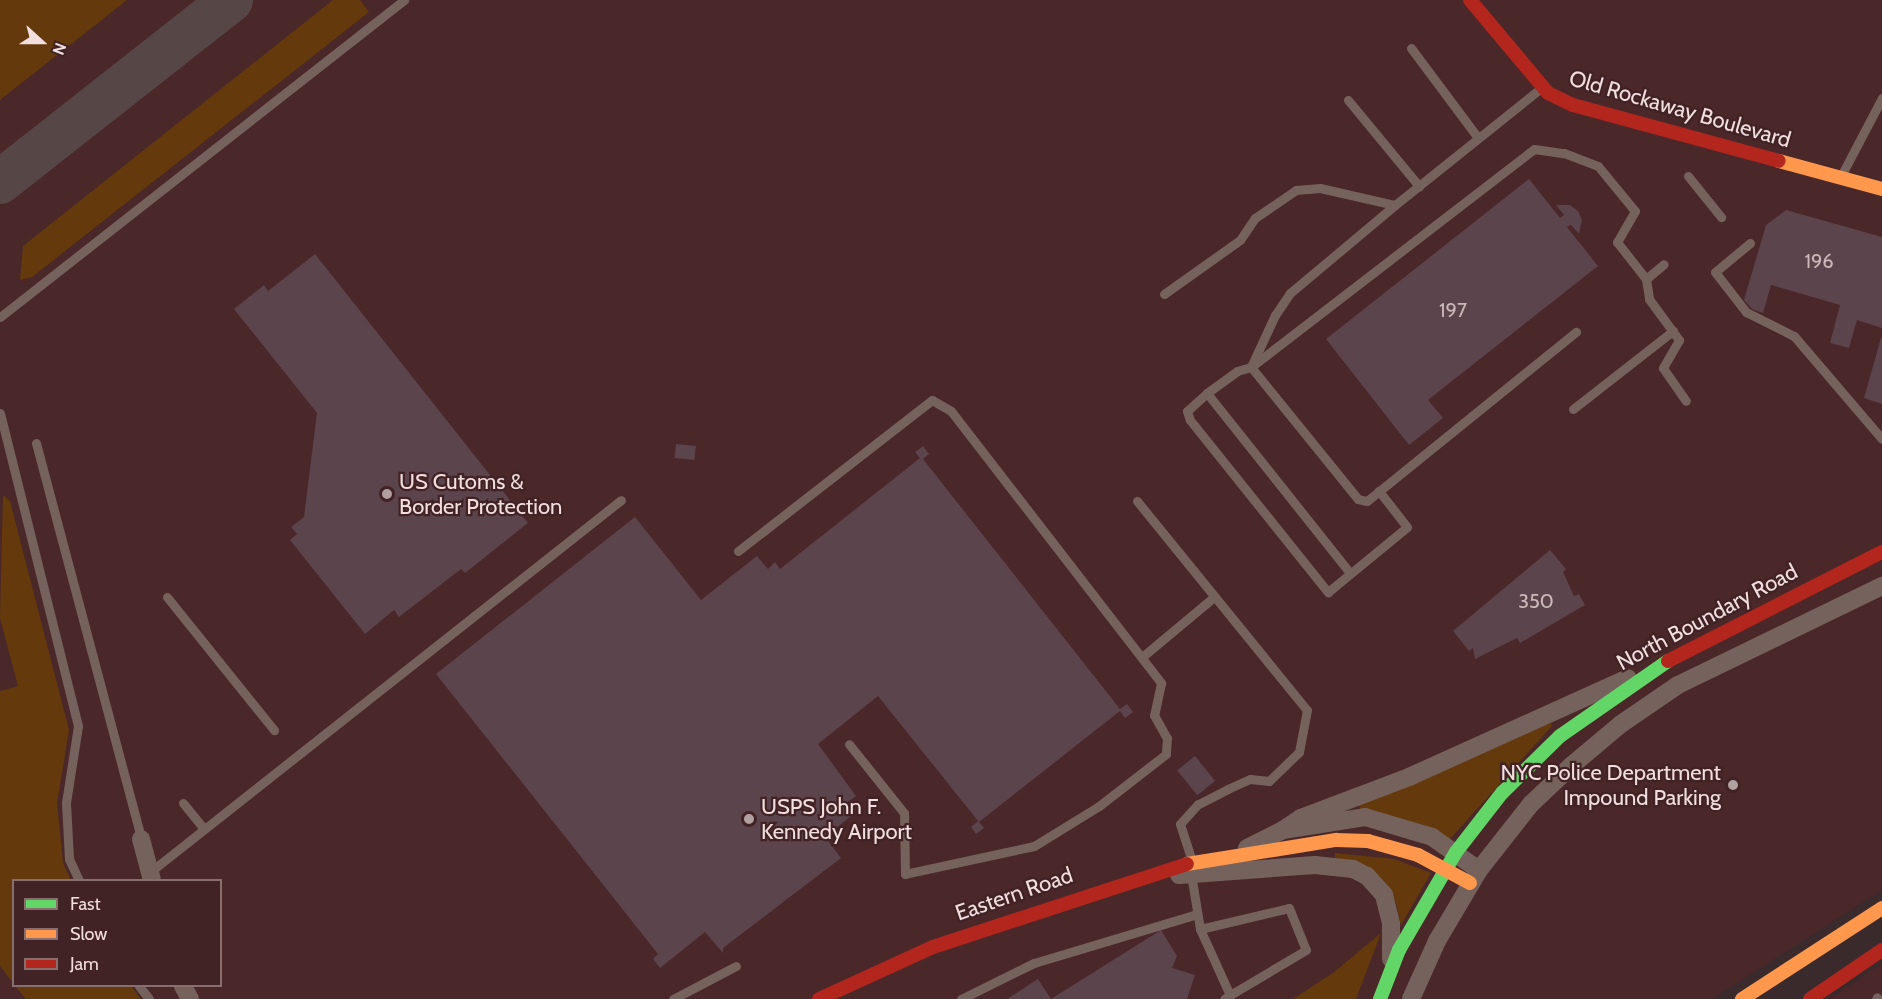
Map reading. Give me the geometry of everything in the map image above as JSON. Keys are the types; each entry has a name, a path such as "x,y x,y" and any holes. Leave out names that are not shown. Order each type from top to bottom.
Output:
{"main road":[{"name":"Old Rockaway Boulevard","path":"1470,0 1542,87 1573,105 1882,189"},
{"name":"North Boundary Road","path":"1380,999 1389,974 1445,868 1502,793 1537,757 1582,718 1656,668 1882,552"},
{"path":"1191,868 1232,855 1336,840 1368,841 1404,850 1445,868 1474,877"},
{"name":"Eastern Road","path":"819,999 933,947 1135,878"},
{"path":"1742,999 1882,908"},
{"path":"1810,999 1882,950"}],"street":[{"name":"North Boundary Road","path":"1411,999 1437,941 1474,877 1531,804 1630,718 1707,669 1882,586"},
{"path":"1232,855 1283,830 1301,818 1409,777 1598,689 1656,668"},
{"path":"1283,830 1365,818 1405,826 1456,852 1474,877"},
{"path":"141,839 151,876"},
{"path":"1135,878 1191,868 1327,864 1360,872 1379,888 1387,904 1393,949 1389,974"}],"lane":[{"path":"0,317 404,0"},
{"path":"1411,48 1478,138"},
{"path":"1251,367 1275,315 1290,293 1542,87"},
{"path":"1841,176 1882,98"},
{"path":"1348,100 1419,186"},
{"path":"1379,491 1407,527 1328,592 1190,420 1187,411 1237,371 1251,367 1534,149 1564,153 1598,166 1635,211 1617,242 1646,279 1648,299 1679,340 1663,368 1686,401"},
{"path":"1688,176 1721,217"},
{"path":"1164,294 1240,240 1254,218 1296,190 1320,188 1395,205"},
{"path":"1750,243 1715,272 1746,312 1794,336 1882,439"},
{"path":"1646,279 1664,264"},
{"path":"1572,409 1672,331"},
{"path":"1251,367 1358,499 1367,501 1576,332"},
{"path":"1207,393 1350,573"},
{"path":"738,551 932,400 951,411 1161,683 1154,715 1167,738 1166,754 1099,806 1034,846 905,874 904,813 849,744"},
{"path":"0,413 78,726 66,803 69,859 79,879"},
{"path":"36,443 141,839"},
{"path":"151,876 204,829 621,500"},
{"path":"1137,501 1307,710 1299,752 1269,781 1250,779 1228,789 1198,804 1180,824 1191,868 1200,929 1227,997 1306,950 1289,909 1200,929"},
{"path":"167,597 274,730"},
{"path":"1142,657 1214,597"},
{"path":"183,803 204,829"},
{"path":"961,999 1034,963 1197,914"},
{"path":"673,999 736,966"},
{"path":"140,987 149,999"}],"shaded area":[{"path":"0,0 1882,0 1882,890 1712,999 0,999"},
{"path":"0,0 127,0 0,100"},
{"path":"333,0 360,0 369,12 32,277 20,280 23,246"},
{"path":"3,495 10,501 69,730 57,803 63,863 71,879 12,879 12,982 0,966 0,691 18,686 0,618"},
{"path":"1551,723 1552,726 1450,839 1425,825 1360,810 1359,805"},
{"path":"1335,853 1394,859 1431,873 1401,925 1396,903 1385,883 1354,862 1335,858"},
{"path":"1381,933 1356,999 1293,999 1333,973"},
{"path":"1882,963 1882,999 1830,999"},
{"path":"16,987 132,987 141,999 26,999"}],"building":[{"path":"1529,179 1560,218 1564,215 1556,205 1570,205 1578,211 1582,220 1579,234 1571,225 1567,227 1598,266 1428,400 1443,418 1409,445 1326,339"},
{"path":"1786,210 1882,237 1882,328 1857,320 1849,348 1830,343 1840,305 1771,285 1763,313 1752,309 1744,300 1766,225"},
{"path":"315,254 528,523 465,573 461,569 399,617 394,610 365,634 290,540 297,534 291,527 304,517 317,413 234,309 264,285 268,291"},
{"path":"1882,338 1882,404 1864,398"},
{"path":"676,444 696,446 694,460 675,458"},
{"path":"923,446 929,454 923,459 1120,709 1127,704 1133,712 1125,718 1120,711 979,822 984,828 976,834 971,827 978,821 878,696 818,744 856,796 843,806 851,816 825,837 841,858 723,948 723,953 705,932 660,968 653,959 658,954 436,674 635,517 701,600 757,556 768,569 775,562 780,569 920,458 915,452"},
{"path":"1550,550 1566,569 1563,572 1574,596 1579,594 1585,605 1520,643 1517,638 1475,659 1473,648 1469,651 1453,631"},
{"path":"1195,756 1215,781 1197,795 1177,770"},
{"path":"1161,930 1177,956 1172,968 1195,975 1187,999 1051,999"},
{"path":"1038,979 1051,999 1007,999"}],"taxiway":[{"path":"0,182 231,0"}],"traffic: fast":[{"path":"1380,999 1399,950 1456,852 1502,793 1560,736 1668,661"}],"traffic: slow":[{"path":"1779,161 1882,189"},
{"path":"1187,864 1336,840 1368,841 1418,855 1470,883"},
{"path":"1742,999 1882,908"}],"traffic: jam":[{"path":"1470,0 1548,93 1573,105 1779,161"},
{"path":"1668,661 1882,552"},
{"path":"819,999 933,947 1187,864"},
{"path":"1810,999 1882,950"}],"place":[{"name":"US Cutoms & Border Protection","path":"387,494"},
{"name":"NYC Police Department Impound Parking","path":"1733,785"},
{"name":"USPS John F. Kennedy Airport","path":"749,819"}]}
